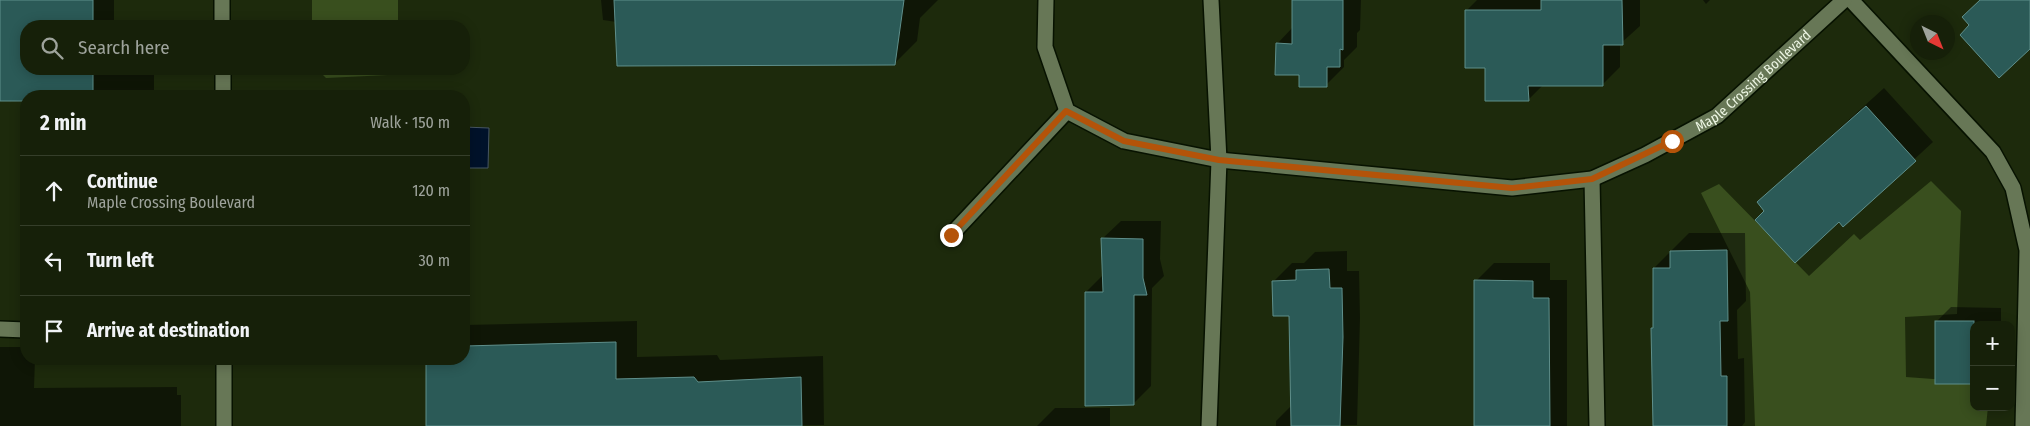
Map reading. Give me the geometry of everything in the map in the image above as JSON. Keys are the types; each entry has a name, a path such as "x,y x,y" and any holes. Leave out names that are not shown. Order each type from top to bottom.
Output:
{"street":[{"path":"222,0 222,20"},
{"path":"951,235 1066,111 1045,47 1046,0"},
{"path":"1209,426 1219,160 1211,0"},
{"name":"Maple Crossing Boulevard","path":"1066,111 1124,141 1219,160 1512,188 1592,179 1646,156 1717,116 1844,0"},
{"path":"1851,0 1993,152 2013,188 2027,250 2023,426"},
{"path":"223,75 223,90"},
{"path":"1592,179 1597,426"},
{"path":"0,329 20,330"},
{"path":"224,365 224,426"}],"green space":[{"path":"312,0 398,0 398,20 312,20"},
{"path":"323,75 388,75 326,78"},
{"path":"1931,181 1961,211 1957,314 1905,317 1906,377 1970,382 1970,411 1988,411 1986,426 1755,426 1750,292 1701,193 1719,184 1809,276 1854,234 1860,240"}],"water":[{"path":"470,127 489,128 488,168 470,168"}],"building":[{"path":"0,0 93,0 93,20 20,20 20,75 93,75 93,90 20,90 20,101 0,101"},
{"path":"614,0 904,0 895,65 617,66"},
{"path":"1292,0 1343,0 1343,50 1340,49 1340,67 1327,67 1327,87 1299,87 1299,75 1275,75 1276,43 1292,44"},
{"path":"1541,0 1622,0 1623,45 1603,45 1603,86 1528,86 1529,101 1485,101 1485,68 1465,68 1465,10 1541,10"},
{"path":"1980,0 2030,0 2030,49 1999,78 1960,35 1969,25 1962,17"},
{"path":"1866,106 1916,161 1843,227 1839,222 1795,263 1755,220 1764,211 1757,202"},
{"path":"1101,238 1143,239 1143,278 1147,295 1134,295 1134,405 1085,406 1085,292 1103,292"},
{"path":"1727,250 1728,321 1720,321 1721,376 1727,376 1727,426 1653,426 1651,328 1653,328 1653,268 1670,268 1670,251"},
{"path":"1329,269 1330,288 1342,288 1343,337 1340,426 1291,426 1289,316 1273,316 1272,281 1296,280 1296,270"},
{"path":"1474,280 1533,281 1533,298 1549,298 1550,426 1474,426"},
{"path":"1935,321 1970,321 1970,384 1935,384"},
{"path":"616,342 616,379 694,377 698,382 801,377 802,426 426,426 426,365 470,365 470,346"}],"route":[{"path":"951,235 1066,111 1124,141 1219,160 1512,188 1592,179 1646,156 1672,141"}]}
